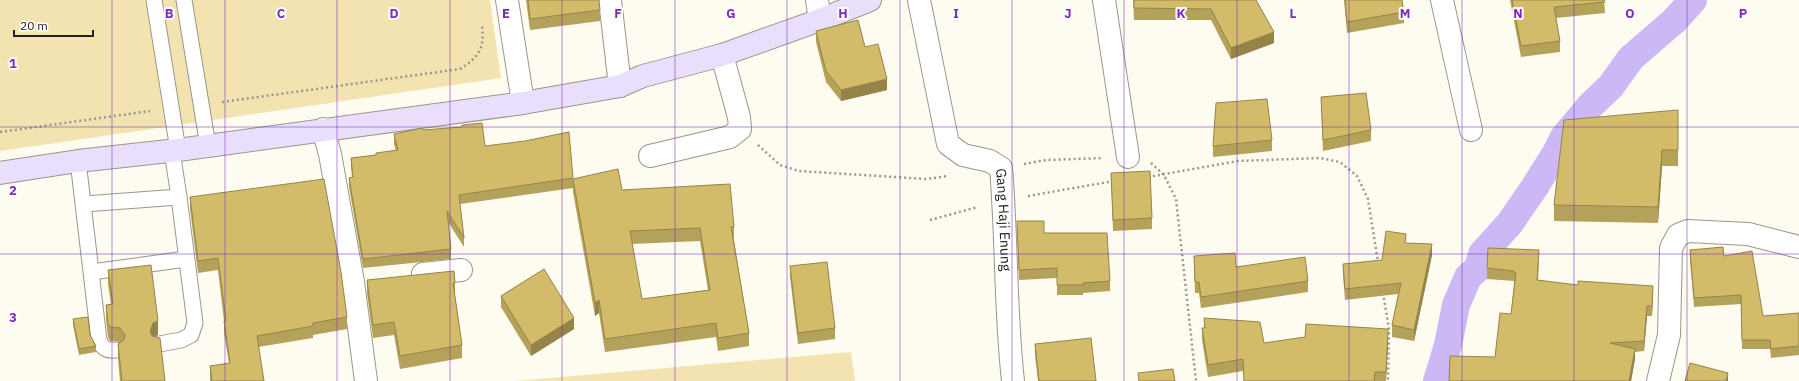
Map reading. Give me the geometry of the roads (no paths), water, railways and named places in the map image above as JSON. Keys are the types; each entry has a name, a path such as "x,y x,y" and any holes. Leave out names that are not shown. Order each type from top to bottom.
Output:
{"main road":[{"path":"0,173 78,160 208,146 323,129 523,103 620,86 643,76 722,56 818,10 870,0"}],"street":[{"path":"507,0 523,103"},
{"path":"610,0 620,86"},
{"name":"Gang Haji Enung","path":"919,0 948,144 963,155 990,161 1000,168 1004,200 1009,343 1013,381"},
{"path":"1104,0 1128,157"},
{"path":"1442,0 1471,130"},
{"path":"650,156 730,137 740,129 739,117 722,56"},
{"path":"323,129 330,154 352,282 366,381"},
{"path":"1658,381 1669,335 1671,248 1678,235 1688,231 1748,234 1799,247"},
{"path":"407,276 461,270"},
{"path":"352,282 376,279"}],"lane":[{"path":"154,0 170,109 194,323 191,335 181,340 159,344"},
{"path":"184,0 203,104 208,146"},
{"path":"78,160 99,340 102,346 108,351 116,350"},
{"path":"84,204 179,197"},
{"path":"92,272 186,259"}],"waterway":[{"path":"1437,381 1448,345 1456,305 1468,277 1478,268 1482,254 1510,223 1556,153 1564,137 1590,106 1611,86 1631,58 1674,21 1693,0"}]}
